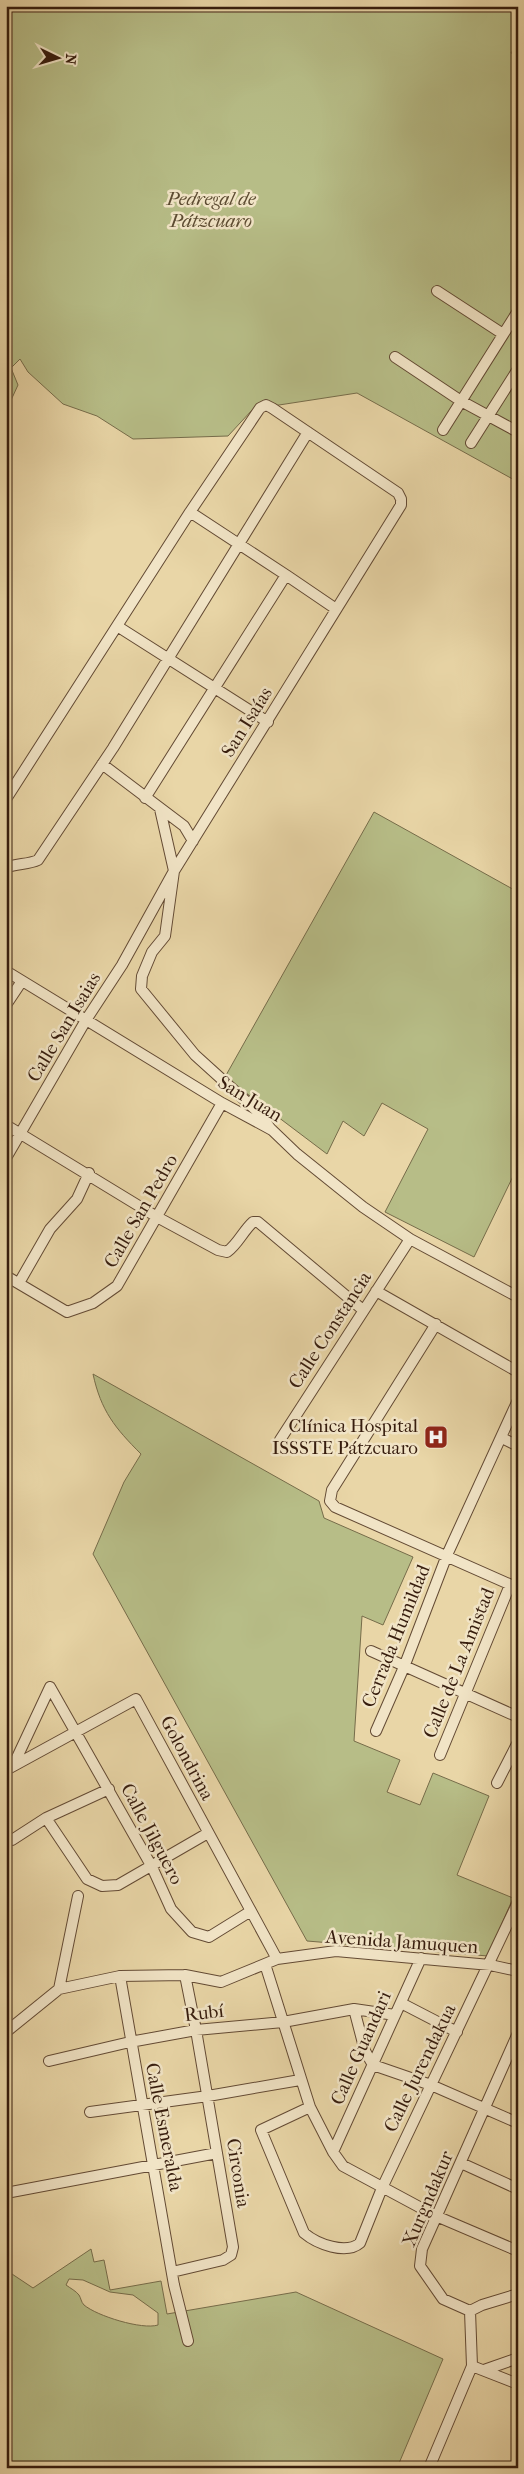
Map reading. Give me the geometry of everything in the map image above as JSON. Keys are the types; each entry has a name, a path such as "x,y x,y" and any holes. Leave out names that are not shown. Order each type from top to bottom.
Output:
{"street":[{"path":"437,291 503,334"},
{"path":"443,430 518,311"},
{"path":"395,357 461,401 518,432"},
{"path":"471,443 518,368"},
{"path":"6,799 190,512 260,408 266,405 308,432 102,764 38,860 28,865 10,865 6,868"},
{"name":"San Isaías","path":"122,965 174,871 401,505 398,492 308,432"},
{"path":"190,512 336,610"},
{"path":"146,798 286,575"},
{"path":"117,626 268,722"},
{"path":"102,764 184,826 193,841"},
{"path":"160,809 174,871 165,936 152,952 142,976 141,989 195,1055 258,1112 272,1130"},
{"name":"Calle San Isaias","path":"6,1158 86,1020 122,965"},
{"name":"San Juan","path":"6,971 222,1103 272,1130 297,1154 363,1207 410,1239 518,1297"},
{"path":"6,1005 22,981"},
{"name":"Calle San Pedro","path":"19,1283 68,1312 93,1303 117,1286 222,1103"},
{"path":"6,1125 89,1173 157,1217 218,1250 227,1252 234,1247 252,1222 258,1222 363,1310"},
{"path":"6,1276 19,1283 50,1229 77,1199 89,1173"},
{"name":"Calle Constancia","path":"280,1440 410,1239"},
{"path":"376,1290 518,1372"},
{"path":"436,1324 332,1490 330,1501 335,1508 447,1555 514,1586"},
{"name":"Cerrada Humildad","path":"376,1730 404,1667 447,1555 518,1400"},
{"path":"502,1438 518,1446"},
{"name":"Calle de La Amistad","path":"440,1755 514,1586"},
{"path":"371,1651 518,1717"},
{"name":"Calle Jilguero","path":"10,1768 50,1687 152,1867 171,1909 192,1932 209,1937 251,1911"},
{"name":"Golondrina","path":"75,1733 136,1699 277,1959"},
{"path":"10,1768 75,1733"},
{"path":"497,1782 518,1742"},
{"path":"12,1840 46,1818 109,1789"},
{"path":"46,1818 86,1879 102,1886 118,1885 208,1833"},
{"path":"59,1989 78,1896"},
{"name":"Calle Jurendakua","path":"310,2107 261,2130 304,2234 311,2240 333,2247 348,2249 355,2247 360,2243 382,2188 518,1902"},
{"name":"Avenida Jamuquen","path":"6,2032 59,1989 120,1976 185,1975 221,1982 277,1959 336,1951 490,1964 518,1971"},
{"name":"Calle Guandari","path":"333,2152 421,1958"},
{"path":"265,1964 310,2107 333,2152 343,2166 436,2216 518,2251"},
{"name":"Circonia","path":"172,2272 223,2260 231,2255 233,2247 208,2096 185,1975"},
{"name":"Calle Esmeralda","path":"120,1976 130,2042 174,2285 188,2341"},
{"path":"401,2003 457,2032"},
{"path":"354,2009 366,2051 373,2065 431,2085 518,2123"},
{"name":"Rubí","path":"49,2061 130,2042 196,2030 282,2022 354,2009 395,2015"},
{"name":"Xurgndakur","path":"470,2311 443,2299 420,2266 422,2249 518,2032"},
{"path":"507,2057 518,2061"},
{"path":"90,2112 208,2096 300,2080"},
{"path":"6,2193 154,2167 217,2153"},
{"path":"461,2162 518,2189"},
{"path":"429,2468 472,2366 470,2311 482,2305 518,2294"},
{"path":"484,2370 518,2358"},
{"path":"472,2366 518,2384"}],"green space":[{"name":"Pedregal de Pátzcuaro","path":"6,6 518,6 518,43 511,53 518,56 518,482 357,393 253,409 228,436 133,439 97,416 63,404 28,372 20,359 11,368 18,385 6,411"},
{"path":"374,812 518,892 518,1166 474,1257 385,1212 428,1129 382,1103 364,1136 343,1121 327,1154 225,1077"},
{"path":"93,1374 319,1501 324,1518 413,1557 383,1625 362,1616 354,1741 400,1760 387,1792 420,1805 433,1773 489,1796 457,1875 513,1898 488,1956 307,1941 93,1554 124,1482 141,1454 110,1418 100,1398"},
{"path":"91,2249 94,2262 104,2260 110,2290 161,2281 167,2314 296,2292 443,2359 397,2468 6,2468 6,2270 33,2288","holes":["69,2279 83,2280 110,2292 133,2295 158,2313 158,2325 142,2326 131,2324 90,2309 83,2304 80,2296 66,2285"]}],"place":[{"name":"Clínica Hospital ISSSTE Pátzcuaro","path":"436,1437"}]}
